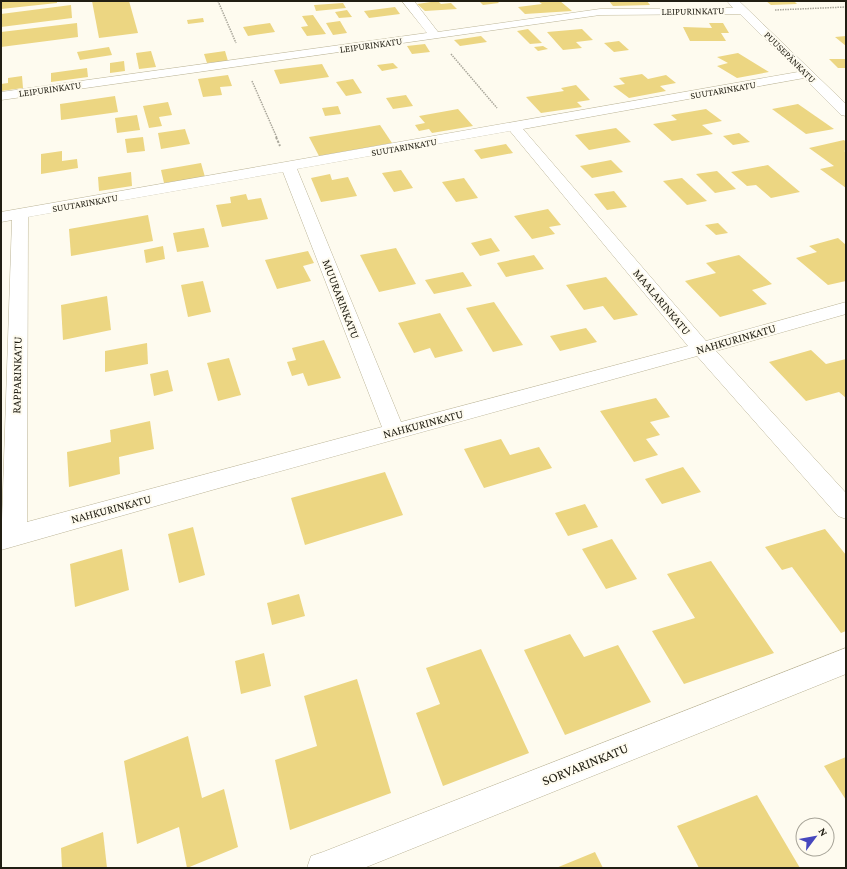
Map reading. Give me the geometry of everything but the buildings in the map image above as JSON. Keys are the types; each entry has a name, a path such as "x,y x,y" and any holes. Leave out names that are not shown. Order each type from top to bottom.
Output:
{"street":[{"path":"408,1 435,36"},
{"path":"591,1 600,12"},
{"name":"PUUSEPÄNKATU","path":"733,1 846,112"},
{"name":"LEIPURINKATU","path":"1,96 245,63 600,12 743,10"},
{"name":"SUUTARINKATU","path":"10,216 807,74"},
{"name":"MAALARINKATU","path":"514,127 702,349 846,510"},
{"name":"MUURARINKATU","path":"289,167 394,431"},
{"name":"RAPPARINKATU","path":"8,538 10,216"},
{"name":"NAHKURINKATU","path":"8,538 394,431 702,349 846,308"},
{"name":"SORVARINKATU","path":"323,868 846,661"}],"path":[{"path":"218,1 289,167"},
{"path":"770,11 846,7"},
{"path":"435,36 514,127"}]}
